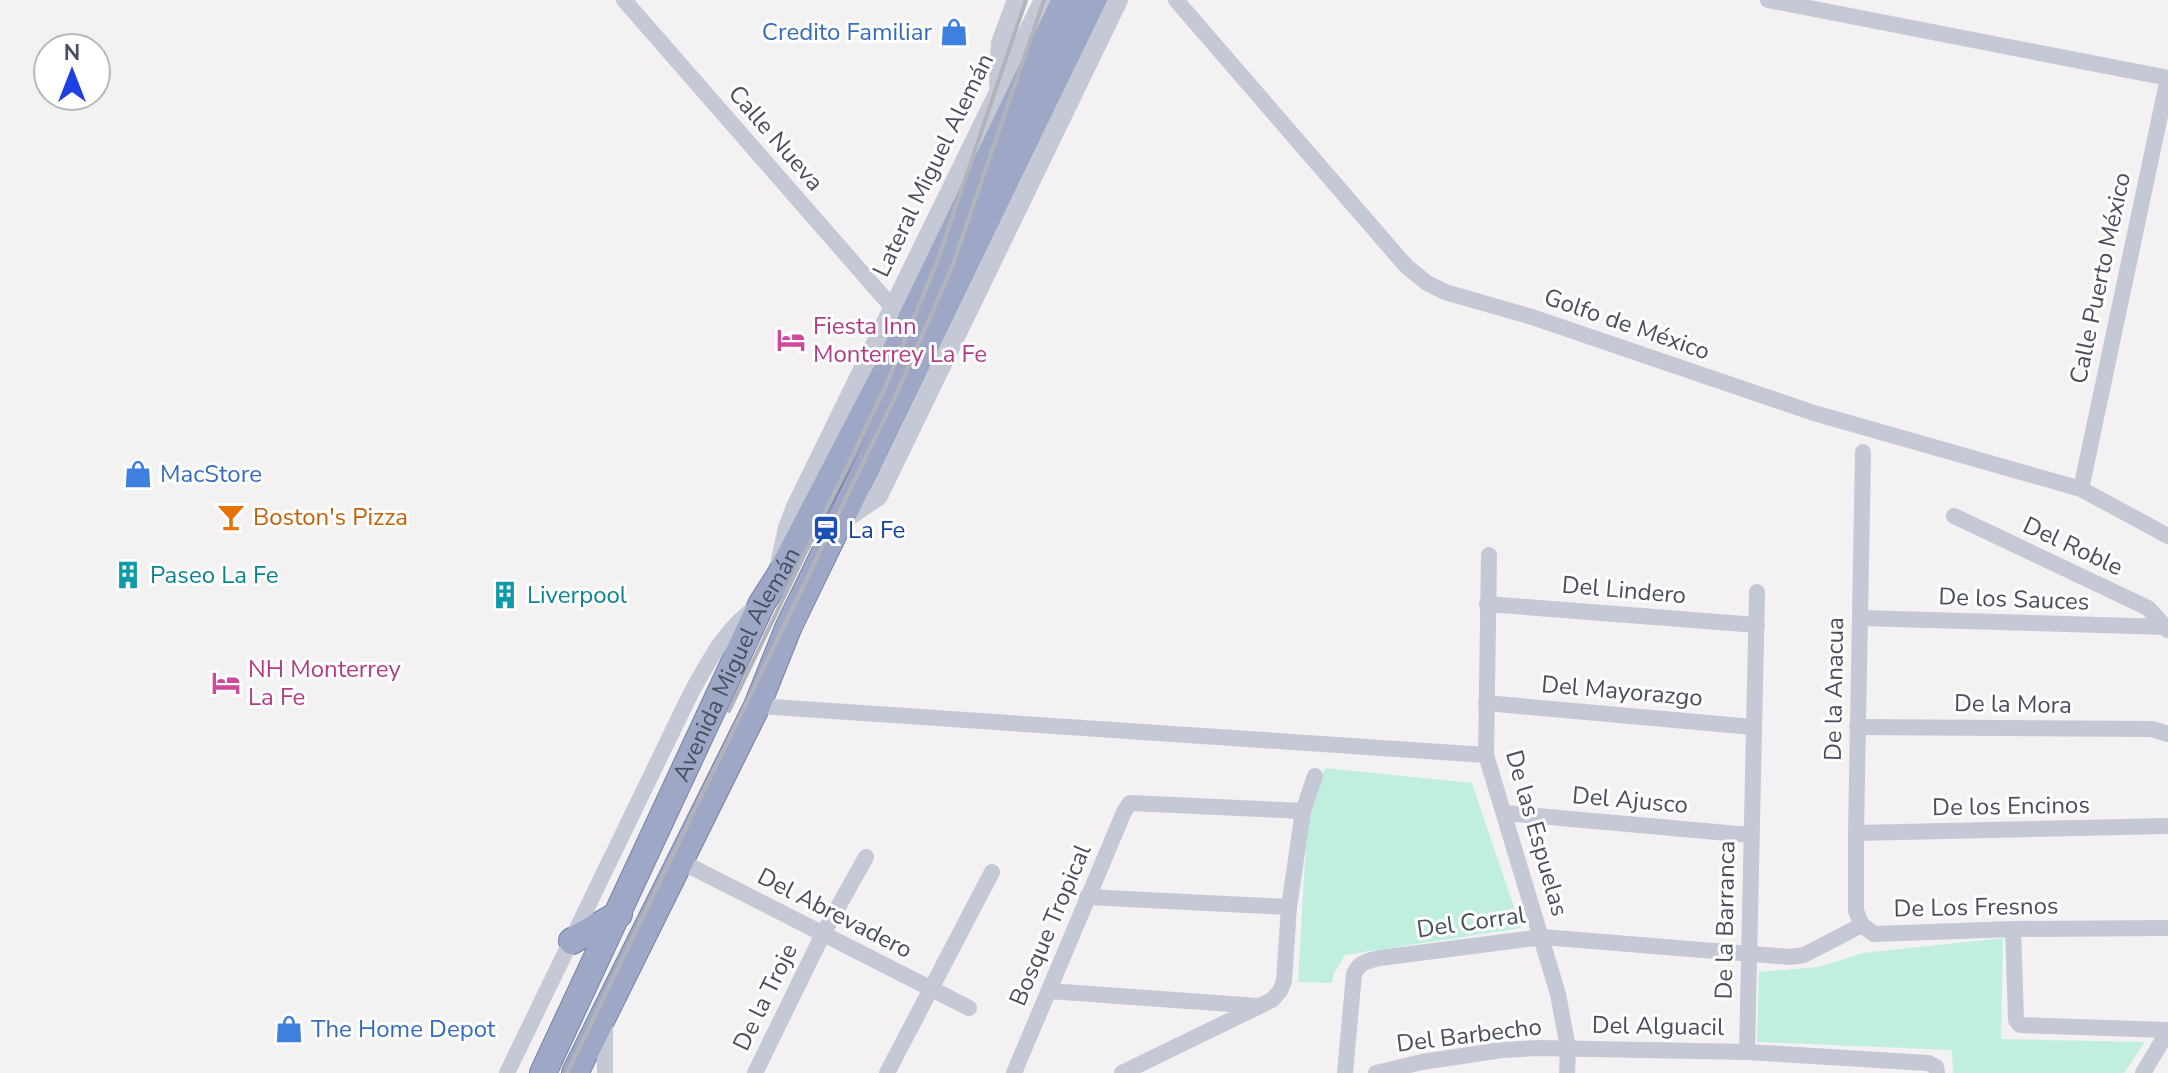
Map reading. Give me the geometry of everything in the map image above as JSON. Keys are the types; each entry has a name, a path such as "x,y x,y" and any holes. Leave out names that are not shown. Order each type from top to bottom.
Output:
{"highway":[{"name":"Avenida Miguel Alemán","path":"575,1073 757,706 789,626 841,521 1006,151 1065,0"},
{"name":"Avenida Miguel Alemán","path":"543,1073 762,603 780,575 1006,151 1093,0"},
{"path":"572,941 619,914"}],"street":[{"name":"Calle Nueva","path":"624,0 892,307"},
{"path":"999,91 1001,43 1017,0"},
{"name":"Lateral Miguel Alemán","path":"780,575 782,549 796,507 1044,0"},
{"path":"841,521 878,496 1118,0"},
{"name":"Golfo de México","path":"1176,0 1406,266 1427,283 1445,292 1532,317 1814,413 2081,489 2168,536"},
{"path":"1768,0 2168,78"},
{"name":"Calle Puerto México","path":"2081,489 2168,78"},
{"name":"De la Anacua","path":"1862,925 1856,911 1856,833 1863,452"},
{"name":"Del Roble","path":"1954,516 2148,608 2167,629"},
{"name":"De las Espuelas","path":"1489,555 1486,755 1558,994 1568,1048 1567,1073"},
{"name":"De la Barranca","path":"1747,1052 1757,592"},
{"path":"507,1073 713,653 739,619 762,603"},
{"name":"Del Lindero","path":"1487,604 1757,625"},
{"name":"De los Sauces","path":"1860,618 2167,629"},
{"name":"Del Mayorazgo","path":"1486,703 1753,727"},
{"path":"757,706 1486,755"},
{"name":"De la Mora","path":"1857,727 2152,729 2168,733"},
{"path":"2168,733 2168,751"},
{"path":"1122,1073 1272,1000 1280,991 1284,981 1289,907 1303,811 1315,776"},
{"name":"Bosque Tropical","path":"1014,1073 1087,897 1130,803 1303,811"},
{"name":"Del Ajusco","path":"1505,813 1750,835"},
{"name":"De los Encinos","path":"1856,833 2168,826"},
{"name":"De la Troje","path":"755,1073 823,934 866,857"},
{"name":"Del Abrevadero","path":"678,860 969,1008"},
{"path":"887,1073 992,872"},
{"path":"1087,897 1289,907"},
{"name":"De Los Fresnos","path":"1749,953 1790,957 1804,955 1862,925 1874,934 2168,928"},
{"path":"2013,929 2016,1020 2020,1025 2168,1030 2143,1073"},
{"name":"Del Corral","path":"1345,1073 1354,974 1357,967 1365,962 1542,937 1749,953"},
{"path":"1049,991 1259,1006"},
{"path":"605,1009 605,1073"},
{"name":"Del Alguacil","path":"1568,1048 1747,1052"},
{"name":"Del Barbecho","path":"1376,1073 1422,1062 1502,1050 1568,1048"},
{"path":"1747,1052 1928,1063 1936,1067 1937,1073"}],"green space":[{"path":"1325,768 1472,783 1521,928 1345,955 1332,983 1298,982 1308,809"},
{"path":"2003,938 2001,1039 2145,1042 2124,1073 1953,1073 1952,1050 1757,1042 1759,972 1819,967 1863,953"}],"railway":[{"path":"729,711 884,390 937,262 1026,0"},
{"path":"567,1073 896,395 952,267 1044,0"}],"place":[{"name":"Credito Familiar","path":"954,32"},
{"name":"Fiesta Inn Monterrey La Fe","path":"791,340"},
{"name":"MacStore","path":"138,474"},
{"name":"Boston's Pizza","path":"231,517"},
{"name":"La Fe","path":"826,530"},
{"name":"Paseo La Fe","path":"128,575"},
{"name":"Liverpool","path":"505,595"},
{"name":"NH Monterrey La Fe","path":"226,683"},
{"name":"The Home Depot","path":"289,1029"}]}
